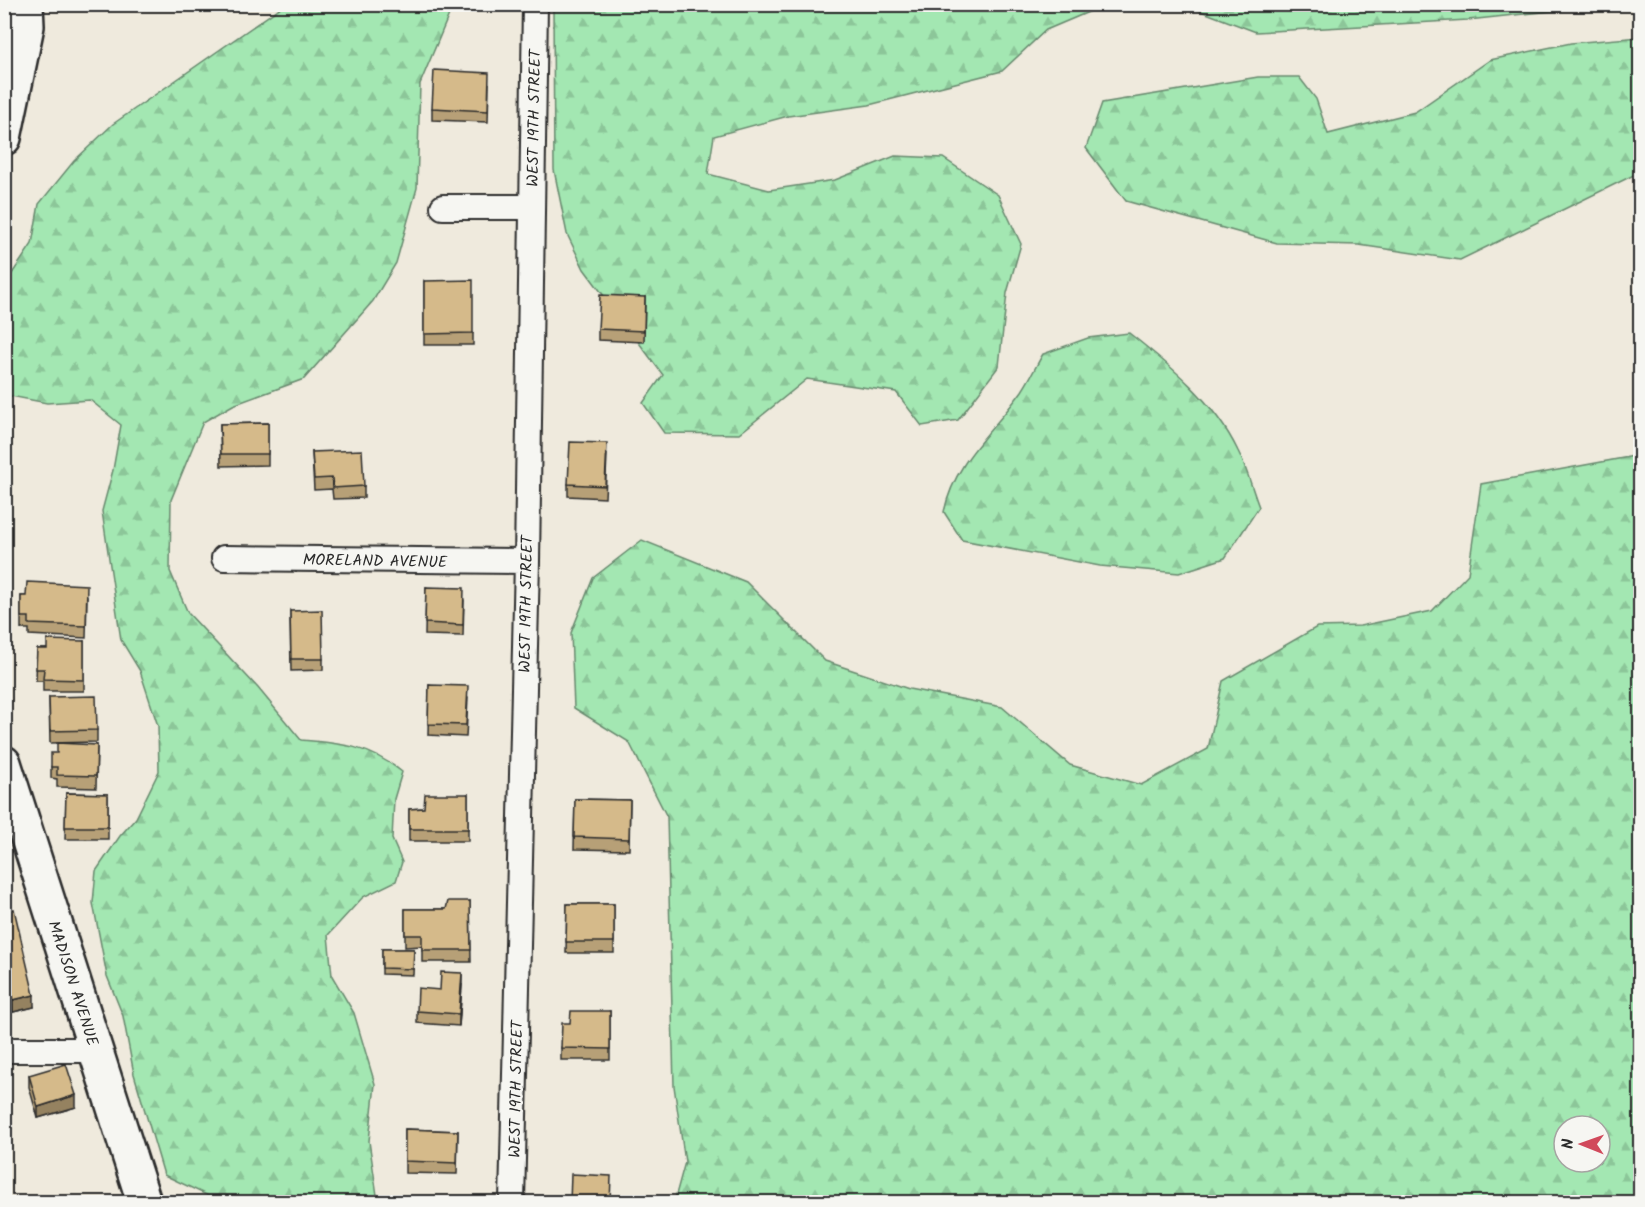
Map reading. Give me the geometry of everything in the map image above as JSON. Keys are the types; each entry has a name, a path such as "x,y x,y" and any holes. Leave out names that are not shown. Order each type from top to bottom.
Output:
{"street":[{"path":"4,138 27,26 26,4"},
{"name":"WEST 19TH STREET","path":"512,1203 535,4"},
{"path":"442,207 532,207"},
{"name":"MORELAND AVENUE","path":"224,558 526,561"},
{"name":"MADISON AVENUE","path":"4,763 144,1203"},
{"path":"4,1050 96,1050"}],"green space":[{"path":"284,5 453,5 420,84 417,188 396,263 373,301 304,379 233,405 203,422 171,500 170,571 188,613 258,688 301,740 354,747 367,751 402,772 394,799 392,839 402,862 396,881 363,897 328,935 332,976 354,1013 375,1084 369,1141 378,1202 240,1202 215,1199 164,1175 134,1074 123,1016 107,976 93,903 96,871 120,836 136,818 159,771 158,726 140,671 121,640 102,511 113,470 121,425 90,400 47,403 5,395 5,284 32,244 39,204 74,161 113,124"},
{"path":"553,5 1105,5 1046,30 1002,71 869,105 788,116 714,136 708,174 769,190 835,180 895,156 943,158 998,195 1021,244 1007,293 999,366 958,420 922,426 896,392 807,379 739,434 664,433 643,403 663,375 584,269 567,234 554,170"},
{"path":"1185,5 1609,5 1468,20 1256,32"},
{"path":"1640,37 1640,172 1460,260 1359,245 1277,243 1126,201 1086,148 1102,103 1258,77 1299,77 1316,99 1328,134 1415,112 1490,60 1571,43"},
{"path":"1129,333 1176,372 1204,400 1228,433 1247,471 1259,507 1225,558 1179,573 1100,566 962,540 944,512 949,494 976,447 1022,391 1043,354 1088,338"},
{"path":"1640,455 1640,1202 674,1202 685,1162 674,1086 667,817 629,742 574,708 571,633 593,578 642,540 746,582 825,661 909,689 1002,707 1070,765 1141,785 1208,749 1223,681 1317,627 1360,626 1432,611 1468,574 1481,484"}],"building":[{"path":"434,70 489,73 488,111 432,108"},
{"path":"473,280 473,333 424,334 424,281"},
{"path":"600,295 645,297 644,331 598,329"},
{"path":"268,423 268,454 221,454 220,424"},
{"path":"570,442 607,443 605,486 568,484"},
{"path":"362,450 364,486 333,488 332,478 314,479 312,452"},
{"path":"27,582 87,585 86,626 29,624 29,617 21,617 21,596 26,596"},
{"path":"426,587 464,588 463,625 425,623"},
{"path":"322,610 323,659 291,659 290,611"},
{"path":"47,640 84,641 84,680 43,679 44,669 36,669 37,649 47,649"},
{"path":"429,685 468,686 466,725 428,724"},
{"path":"96,696 97,730 50,731 49,697"},
{"path":"57,743 97,745 96,776 57,775 57,767 51,767 51,753 57,753"},
{"path":"66,793 108,794 108,827 65,827"},
{"path":"425,794 468,794 468,829 409,829 409,809 424,808"},
{"path":"575,799 630,800 629,839 574,837"},
{"path":"448,901 470,901 471,950 422,950 422,935 405,935 405,909 446,909"},
{"path":"567,904 614,904 614,942 566,942"},
{"path":"14,909 34,995 13,1000 11,990 4,992 4,911"},
{"path":"382,949 414,949 413,969 382,968"},
{"path":"441,972 462,973 459,1014 417,1011 418,988 440,990"},
{"path":"571,1011 610,1011 610,1049 561,1048 562,1023 570,1023"},
{"path":"66,1064 76,1095 38,1107 29,1075"},
{"path":"405,1129 458,1131 457,1163 405,1161"},
{"path":"571,1174 611,1176 610,1203 570,1203"}]}
